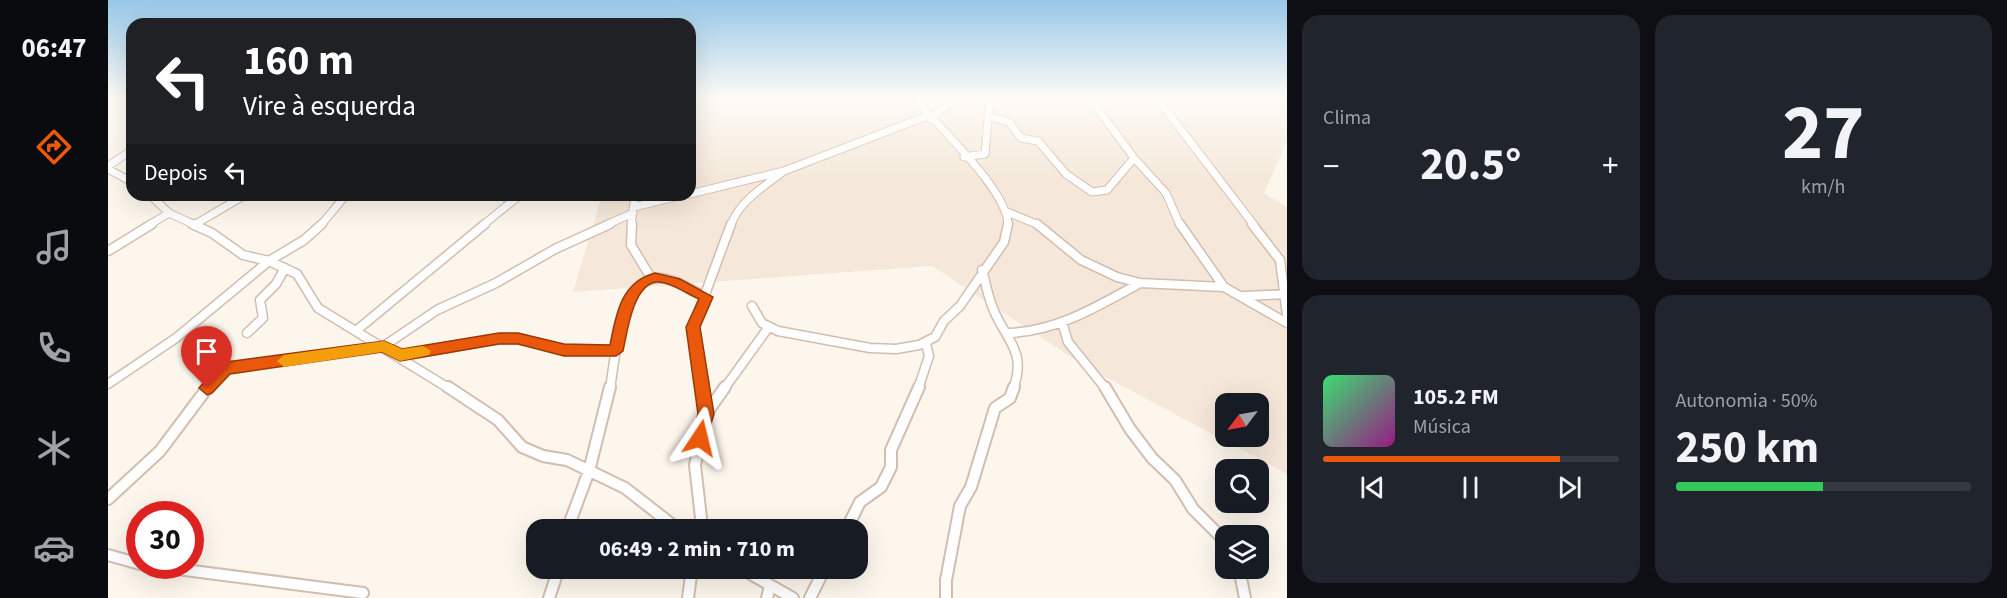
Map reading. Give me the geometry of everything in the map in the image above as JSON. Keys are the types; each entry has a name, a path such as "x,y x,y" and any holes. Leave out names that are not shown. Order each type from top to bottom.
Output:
{"street":[{"path":"696,193 784,171 908,125"},
{"path":"936,125 986,181 1007,212 1038,224 1067,251 1096,268 1140,283 1224,287 1287,323"},
{"path":"964,157 985,153 987,125"},
{"path":"1010,125 1021,138 1040,143 1066,174 1092,192 1107,190 1134,158"},
{"path":"1109,125 1134,158 1166,193 1182,229 1224,287"},
{"path":"1177,125 1283,257 1287,315"},
{"path":"126,154 108,167 126,178"},
{"path":"701,519 695,465 706,414 693,327 706,297 734,216 748,200 784,171"},
{"path":"156,201 169,213 212,233 243,255 269,261 301,278 318,308 384,346 498,420 522,447 543,456 567,460 627,489 665,519"},
{"path":"194,225 234,201"},
{"path":"108,384 176,338 269,261 302,242 320,226 341,201"},
{"path":"357,330 512,201"},
{"path":"635,201 628,237 632,254 651,278"},
{"path":"108,499 160,451 207,388 226,368 384,346 437,310 496,283 555,249 634,210 663,201"},
{"path":"752,306 756,316 768,328 878,350 903,350 926,344 943,329 944,321 959,311 992,254 1002,246 1006,236 1007,212"},
{"path":"108,251 169,213"},
{"path":"247,333 263,318 260,300 276,284 285,268"},
{"path":"946,598 946,580 960,506 971,488 995,408 1010,398 1017,381 1018,360 1009,333 994,311 982,270"},
{"path":"571,519 589,471 610,388 622,320 632,295 641,283 651,278 675,282 706,297"},
{"path":"1009,333 1028,334 1084,314 1140,283"},
{"path":"1240,295 1286,294"},
{"path":"1062,322 1068,342 1100,378 1130,429 1152,458 1175,480 1193,509 1215,531"},
{"path":"706,414 768,328"},
{"path":"400,356 499,339 518,339 564,350 616,351"},
{"path":"852,519 860,502 881,487 891,467 891,450 926,371 929,356 926,344"},
{"path":"108,555 126,560"},
{"path":"204,572 363,592"},
{"path":"549,598 555,579"},
{"path":"688,598 691,579"},
{"path":"753,579 769,592 793,598"},
{"path":"810,598 820,579"},
{"path":"1241,579 1245,598"}],"shaded area":[{"path":"696,125 1287,125 1287,141 1264,193 1287,207 1287,474 1269,464 1269,459 1259,459 1236,447 1269,447 1269,393 1215,393 1215,436 1085,366 932,266 573,292 600,201 696,201"}],"slow traffic":[{"path":"284,361 384,346 400,356 423,351"}],"route":[{"path":"207,388 226,368 384,346 400,356 456,345 499,339 518,339 564,350 616,351 622,320 632,295 641,283 655,277 675,282 706,297 693,327 706,414 700,438"}]}
